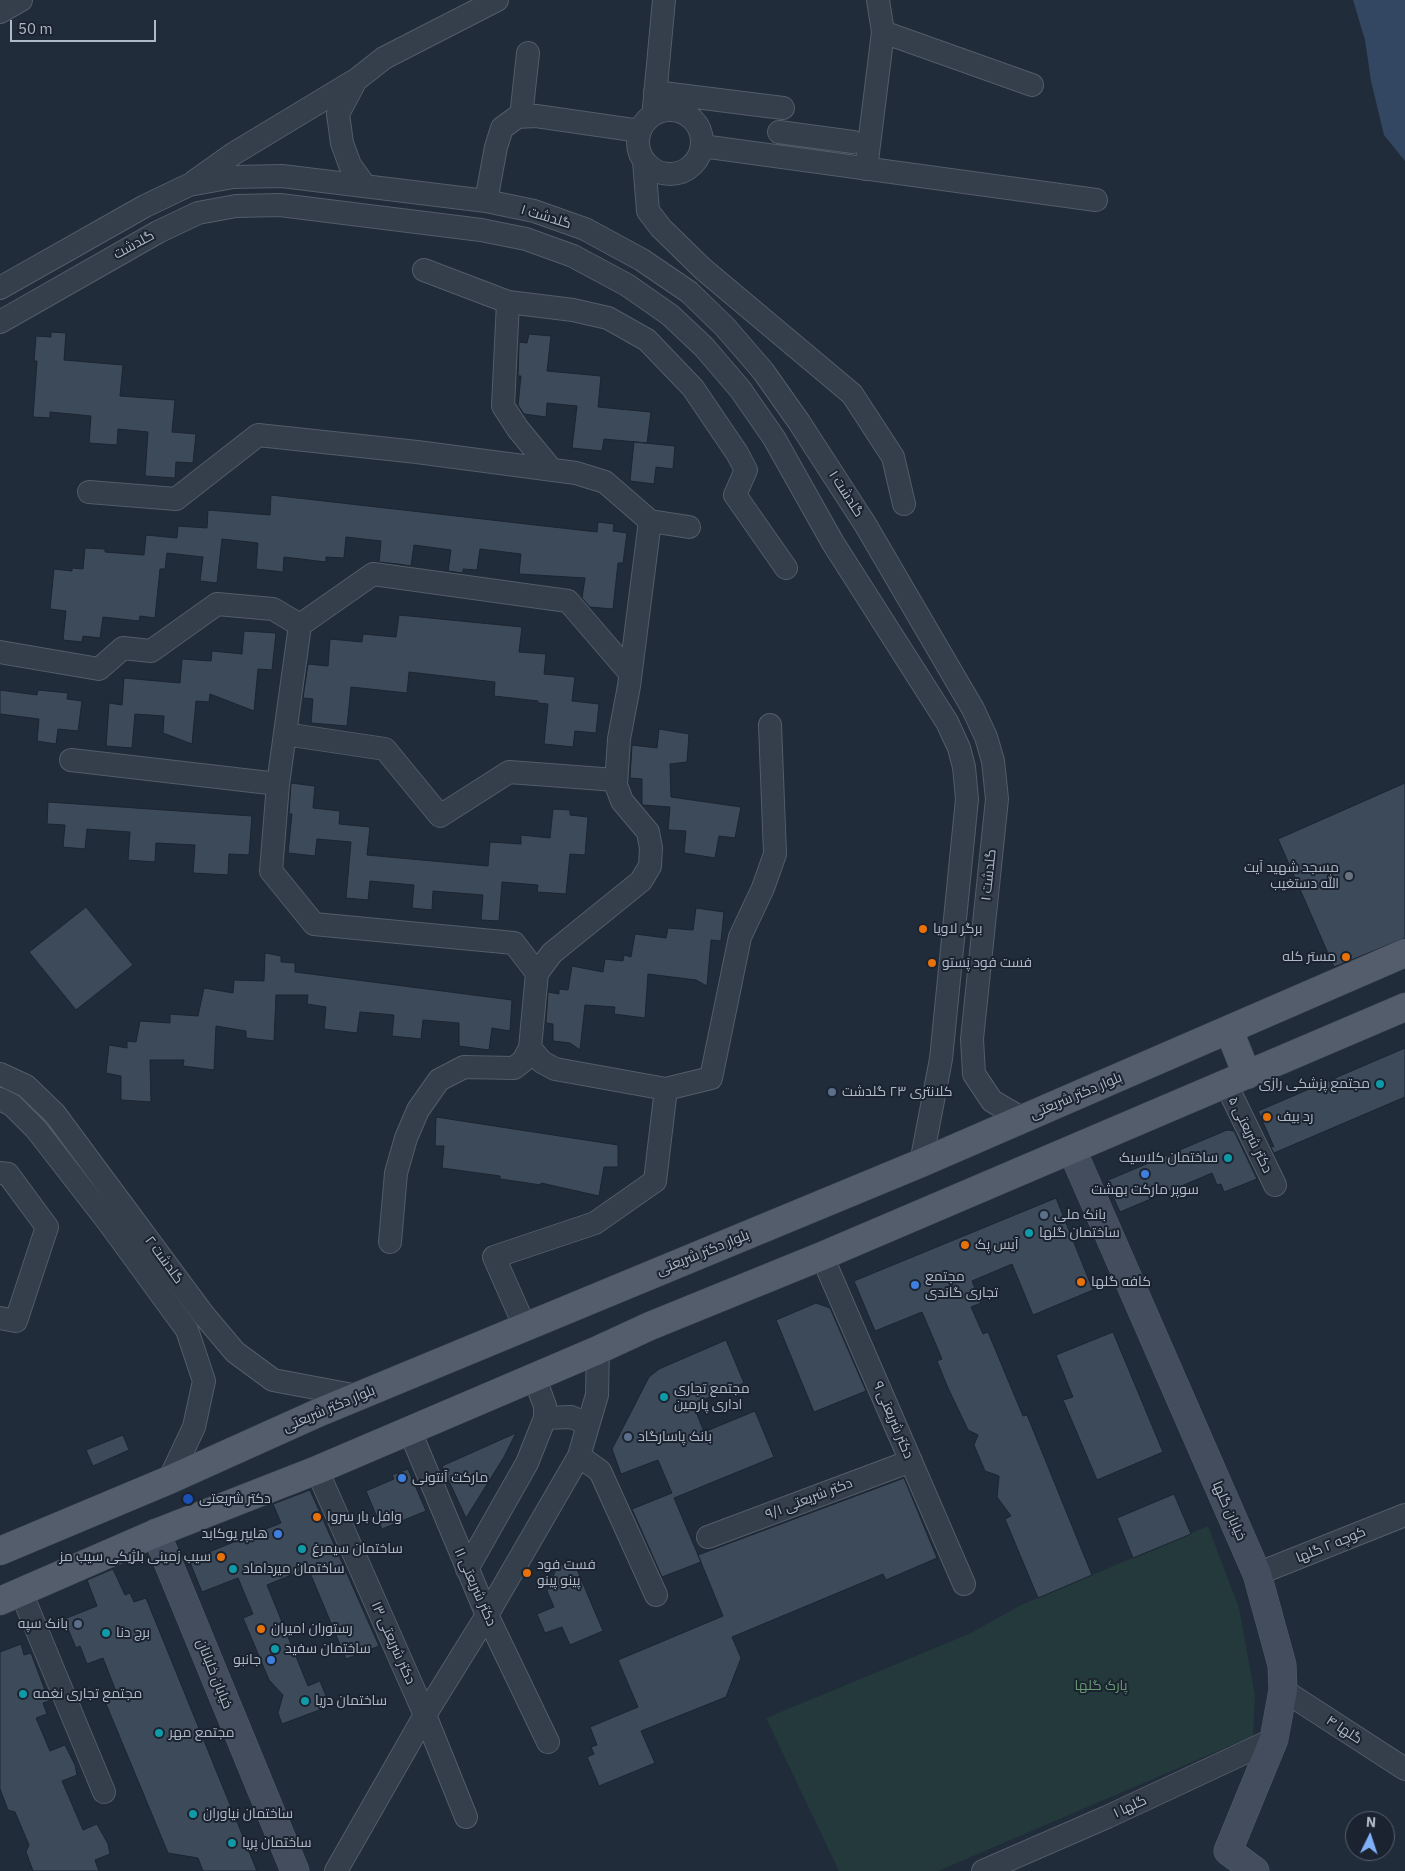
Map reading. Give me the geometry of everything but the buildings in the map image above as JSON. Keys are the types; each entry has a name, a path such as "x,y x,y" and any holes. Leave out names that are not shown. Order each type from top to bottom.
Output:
{"main road":[{"name":"بلوار دکتر شریعتی","path":"0,1551 168,1480 358,1396 921,1163 1405,953"},
{"path":"10,1597 156,1533 317,1470 650,1326 822,1256 1405,1007"},
{"path":"1229,1030 1237,1079"}],"street":[{"path":"0,12 21,0"},
{"path":"189,186 234,154 360,78 384,58 496,0"},
{"path":"486,201 496,147 502,128 517,117 536,116 646,123 673,110 692,118 698,126 702,146 696,162 683,172 661,173 651,168 639,152 646,123 655,92 664,0"},
{"path":"866,169 883,32 878,0"},
{"path":"883,32 1032,85"},
{"path":"521,117 528,53"},
{"path":"360,78 338,114 342,142 350,165 365,186"},
{"path":"655,92 784,101 777,157"},
{"path":"779,132 853,142"},
{"path":"702,146 1096,200"},
{"path":"644,161 648,211 661,228 703,269 852,394 893,457 904,504"},
{"name":"گلدشت","path":"0,288 145,206 189,186 233,177 282,176"},
{"name":"گلدشت ۱","path":"282,176 486,201 534,211 586,229 642,260 689,292 725,326 763,371 866,524 972,708 986,737 993,761 996,799 972,1039 974,1074 992,1101 1023,1119"},
{"name":"گلدشت","path":"0,322 158,232 198,213 236,206 280,205"},
{"name":"گلدشت ۱","path":"280,205 481,230 526,239 573,256 627,285 670,315 704,347 740,389 774,438 833,543 947,722 959,748 964,767 967,799 941,1059 921,1163"},
{"path":"424,270 508,302 573,310 608,318 647,340 693,388 737,453 746,470 735,495 786,568"},
{"path":"508,302 503,406 518,429 551,469"},
{"path":"89,492 176,499 258,435 551,469 605,482 650,521 689,527"},
{"path":"390,1242 396,1173 403,1147 418,1110 439,1080 464,1067 514,1068 523,1061 530,1048 537,973 552,953 641,880 650,866 651,848 648,832 622,801 616,780 619,739 630,673 650,521"},
{"path":"833,543 866,524"},
{"path":"537,973 514,943 314,924 271,870 278,784 300,625 373,574 568,601 630,673"},
{"path":"0,652 99,669 123,648 150,651 217,604 273,609 300,625"},
{"path":"530,1048 542,1062 555,1069 666,1090 711,1078 740,937 763,888 775,854 770,725"},
{"path":"285,734 385,749 440,816 509,772 616,780"},
{"path":"71,760 278,784"},
{"path":"953,936 983,937"},
{"name":"گلدشت ۲","path":"0,1074 26,1086 55,1114 203,1314 235,1352 273,1380 358,1396"},
{"name":"۵ دکتر شریعتی","path":"1237,1079 1275,1185"},
{"path":"526,1327 494,1257 595,1223 655,1181 666,1090"},
{"name":"گلدشت ۲","path":"0,1099 12,1105 36,1129 109,1223 187,1330 204,1381 194,1427 168,1480"},
{"name":"خیابان گلها","path":"1072,1150 1257,1574 1282,1666 1283,1690 1274,1739 1228,1851 1255,1871"},
{"path":"0,1173 8,1174 47,1227 16,1321 0,1318"},
{"name":"دکتر شریعتی ۹","path":"822,1256 964,1584"},
{"path":"336,1871 425,1715 487,1615 579,1456 597,1395 598,1350"},
{"path":"467,1570 527,1463 545,1418 545,1406 534,1376"},
{"path":"545,1418 571,1417 588,1424"},
{"name":"۱۱ دکتر شریعتی","path":"409,1429 467,1570 548,1742"},
{"path":"579,1456 600,1471 656,1595"},
{"name":"دکتر شریعتی ۹/۱","path":"708,1537 911,1460"},
{"name":"۱۳ دکتر شریعتی","path":"317,1470 425,1715 466,1817"},
{"name":"کوچه ۲ گلها","path":"1257,1574 1405,1515"},
{"name":"خیابان خلبانان","path":"156,1533 295,1871"},
{"path":"10,1597 104,1792"},
{"name":"۴ گلها","path":"1283,1690 1405,1770"},
{"name":"۱ گلها","path":"983,1871 1107,1818 1274,1739"}],"green space":[{"name":"پارک گلها","path":"1208,1526 1239,1608 1255,1695 1253,1736 938,1871 839,1871 766,1718 969,1634 1021,1605"}],"water":[{"path":"1353,0 1405,0 1405,161 1384,135 1371,81 1365,40"}],"place":[{"name":"مسجد شهید آیت الله دستغیب","path":"1349,876"},
{"name":"برگر لاویا","path":"923,929"},
{"name":"مستر کله","path":"1346,957"},
{"name":"فست فود پَستو","path":"932,963"},
{"name":"مجتمع پزشکی رازی","path":"1380,1084"},
{"name":"کلانتری ۲۳ گلدشت","path":"832,1092"},
{"name":"رد بیف","path":"1267,1117"},
{"name":"ساختمان کلاسیک","path":"1228,1158"},
{"name":"سوپر مارکت بهشت","path":"1145,1174"},
{"name":"بانک ملی","path":"1044,1215"},
{"name":"ساختمان گلها","path":"1029,1233"},
{"name":"آیس پک","path":"965,1245"},
{"name":"کافه گلها","path":"1081,1282"},
{"name":"مجتمع تجاری گاندی","path":"915,1285"},
{"name":"مجتمع تجاری اداری پارمین","path":"664,1397"},
{"name":"بانک پاسارگاد","path":"628,1437"},
{"name":"مارکت آنتونی","path":"402,1478"},
{"name":"دکتر شریعتی","path":"188,1499"},
{"name":"وافل بار سروا","path":"317,1517"},
{"name":"هایپر یوکابد","path":"278,1534"},
{"name":"ساختمان سیمرغ","path":"302,1549"},
{"name":"سیب زمینی بلژیکی سیب مز","path":"221,1557"},
{"name":"ساختمان میرداماد","path":"233,1569"},
{"name":"فست فود پینو پینو","path":"527,1573"},
{"name":"بانک سپه","path":"78,1624"},
{"name":"رستوران امیران","path":"261,1629"},
{"name":"برج دنا","path":"106,1633"},
{"name":"ساختمان سفید","path":"275,1649"},
{"name":"جانبو","path":"271,1660"},
{"name":"مجتمع تجاری نغمه","path":"23,1694"},
{"name":"ساختمان دریا","path":"305,1701"},
{"name":"مجتمع مهر","path":"159,1733"},
{"name":"ساختمان نیاوران","path":"193,1814"},
{"name":"ساختمان پریا","path":"232,1843"}]}
